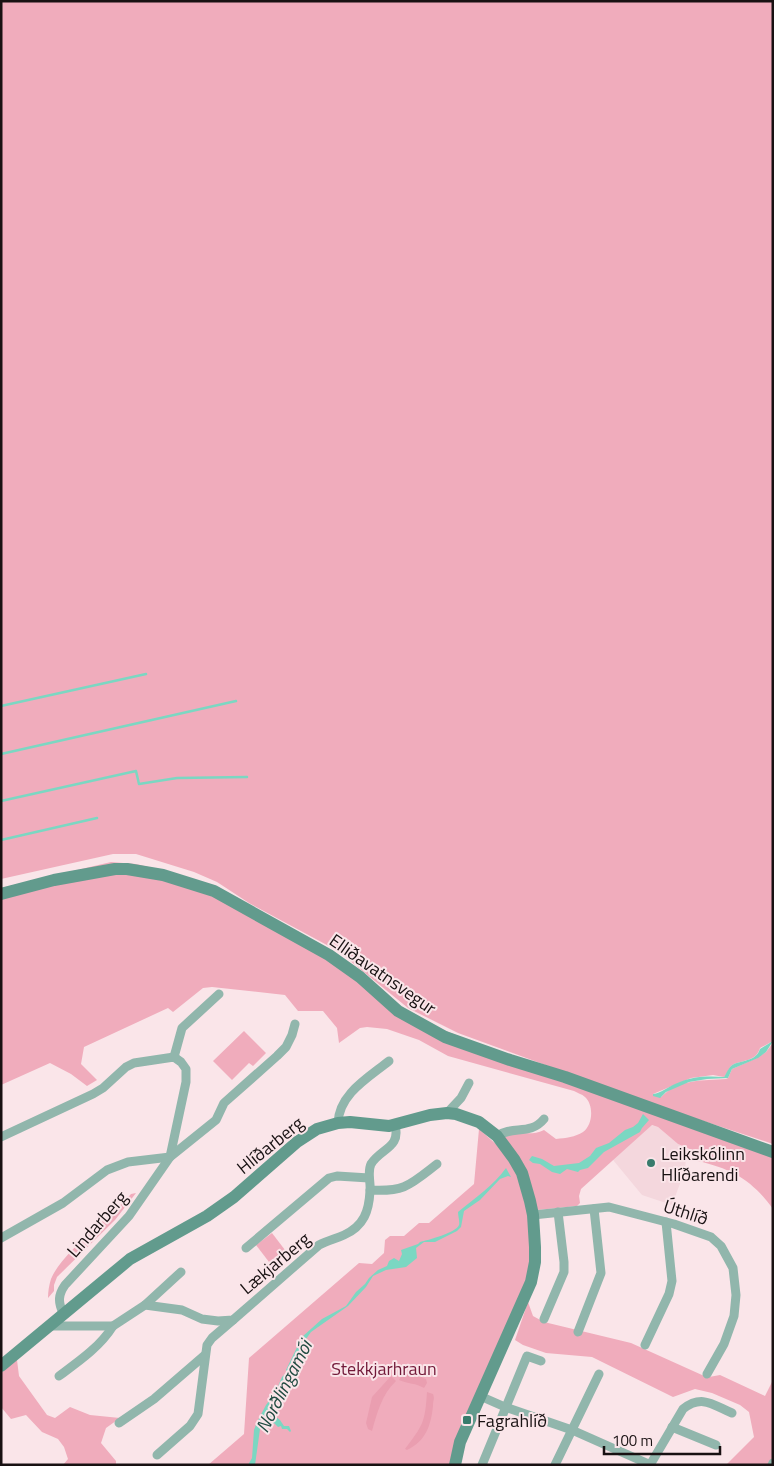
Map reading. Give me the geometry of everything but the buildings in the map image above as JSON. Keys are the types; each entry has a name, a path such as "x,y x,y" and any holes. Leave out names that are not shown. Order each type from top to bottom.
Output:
{"street":[{"name":"Elliðavatnsvegur","path":"1,894 54,880 115,868 163,875 214,891 330,955 360,977 398,1010 445,1037 565,1077 773,1152"},
{"path":"1,1137 93,1094 103,1088 126,1067 134,1063 174,1057 182,1028 219,994"},
{"name":"Lindarberg","path":"63,1313 59,1305 59,1299 65,1285 129,1216 170,1157 216,1120 224,1103 277,1056 289,1041 295,1024"},
{"name":"Lindarberg","path":"170,1157 186,1082 186,1069 174,1057"},
{"path":"338,1123 339,1111 345,1099 389,1061"},
{"path":"447,1113 461,1098 470,1084"},
{"name":"Hlíðarberg","path":"1,1366 130,1259 201,1220 227,1202 297,1142 318,1129 338,1123 350,1122 382,1126 430,1115 456,1114 479,1122 497,1136 522,1173 533,1215 535,1262 531,1282 460,1442 455,1465"},
{"path":"497,1136 502,1132 510,1130 531,1129 539,1125 544,1119"},
{"name":"Lækjarberg","path":"157,1455 190,1426 198,1414 205,1355 207,1345 212,1338 319,1245 346,1234 355,1228 366,1216 370,1190 369,1169 372,1163 394,1142 397,1134 396,1124"},
{"name":"Lindarberg","path":"1,1238 63,1204 106,1170 128,1162 170,1157"},
{"path":"370,1190 398,1190 408,1186 437,1164"},
{"name":"Lækjarberg","path":"246,1248 329,1178 345,1176 370,1178"},
{"name":"Úthlíð","path":"533,1215 609,1207 666,1222 711,1237 721,1246 733,1268 736,1295 734,1316 724,1344 707,1374"},
{"path":"578,1332 601,1273 594,1209"},
{"path":"544,1320 564,1272 558,1212"},
{"path":"645,1346 669,1294 672,1280 666,1222"},
{"path":"59,1376 76,1364 98,1344 113,1326 145,1305 181,1272"},
{"path":"145,1305 182,1310 191,1316 202,1319 233,1320"},
{"path":"51,1326 113,1326"},
{"name":"Lækjarberg","path":"119,1423 154,1399 205,1355"},
{"path":"482,1465 527,1356 541,1362"},
{"path":"555,1465 599,1374"},
{"path":"480,1396 505,1408 572,1430 650,1465 683,1409 698,1401 703,1401 732,1413"},
{"path":"672,1428 716,1445"}],"shaded area":[{"name":"Leikskólinn Hlíðarendi","path":"651,1125 658,1127 678,1144 690,1150 686,1157 685,1170 672,1205 642,1195 609,1155"},
{"path":"410,1372 418,1373 426,1379 427,1383 424,1388 399,1380 401,1376 405,1376"},
{"path":"391,1376 396,1381 384,1398 372,1431 368,1429 366,1423 372,1397"},
{"path":"427,1392 433,1394 434,1397 429,1426 419,1442 407,1450 405,1449 422,1423"}],"green space":[{"path":"1,1 773,1 773,1041 760,1048 753,1058 732,1065 724,1077 713,1075 691,1078 653,1094 661,1097 676,1086 684,1083 726,1079 732,1069 757,1058 766,1052 773,1043 773,1144 646,1102 458,1033 408,1008 338,951 249,903 217,882 194,872 136,854 113,854 1,879"},
{"name":"Stekkjarhraun","path":"111,862 136,864 174,873 319,949 401,1014 773,1156 773,1209 749,1183 731,1172 698,1161 699,1153 678,1144 658,1127 652,1125 581,1189 580,1203 577,1206 537,1210 527,1282 450,1465 208,1465 244,1434 249,1358 359,1263 372,1264 384,1253 385,1240 390,1236 404,1236 419,1223 429,1223 474,1184 479,1129 498,1146 503,1139 513,1133 537,1133 544,1130 556,1139 567,1138 580,1134 586,1129 589,1125 591,1110 585,1097 574,1091 448,1056 419,1040 387,1029 360,1028 339,1043 337,1028 323,1011 298,1011 285,995 212,987 203,988 173,1012 168,1008 84,1047 81,1064 97,1080 87,1086 71,1074 50,1063 1,1085 1,888"},
{"path":"244,1031 266,1053 253,1066 249,1063 232,1080 213,1061"},
{"path":"136,1193 115,1220 57,1277 54,1291 48,1298 51,1279 65,1258 131,1194"},
{"path":"272,1233 285,1250 269,1262 256,1245"},
{"path":"528,1302 533,1316 544,1322 631,1343 702,1375 709,1377 720,1375 765,1396 773,1380 773,1465 726,1465 754,1437 749,1412 740,1405 712,1393 695,1389 673,1397 592,1357 546,1353 523,1345 515,1340"},
{"path":"17,1360 19,1376 47,1415 55,1418 70,1407 90,1415 120,1418 106,1428 101,1443 116,1461 116,1465 63,1465 68,1459 64,1447 58,1439 42,1432 26,1415 11,1419 1,1407 1,1373"}],"water":[{"path":"773,1041 766,1052 758,1058 732,1069 728,1078 689,1082 666,1092 660,1098 653,1096 653,1094 688,1079 724,1077 732,1065 753,1058 760,1049"},
{"path":"643,1114 649,1120 640,1132 604,1152 588,1168 578,1172 567,1169 560,1174 529,1160 532,1156 554,1166 579,1163 590,1156 596,1148 609,1143 625,1130 633,1127 638,1123"},
{"name":"Norðlingamói","path":"506,1168 511,1177 508,1176 500,1179 480,1200 464,1211 461,1227 457,1231 435,1242 424,1242 416,1248 417,1258 406,1267 386,1270 373,1276 366,1287 348,1306 311,1332 271,1411 284,1426 289,1426 291,1431 282,1429 281,1426 278,1427 274,1423 271,1427 267,1426 260,1429 255,1465 248,1465 252,1458 254,1430 257,1422 286,1373 302,1337 322,1319 346,1306 369,1278 378,1270 387,1266 389,1261 394,1258 399,1261 402,1254 401,1250 457,1228 459,1225 458,1212 490,1186"}],"waterway":[{"path":"1,706 146,674"},
{"path":"1,754 236,701"},
{"path":"1,801 136,771 139,784 177,778 247,777"},
{"path":"1,840 97,818"}],"place":[{"name":"Leikskólinn Hlíðarendi","path":"651,1163"},
{"name":"Fagrahlíð","path":"467,1420"}]}
